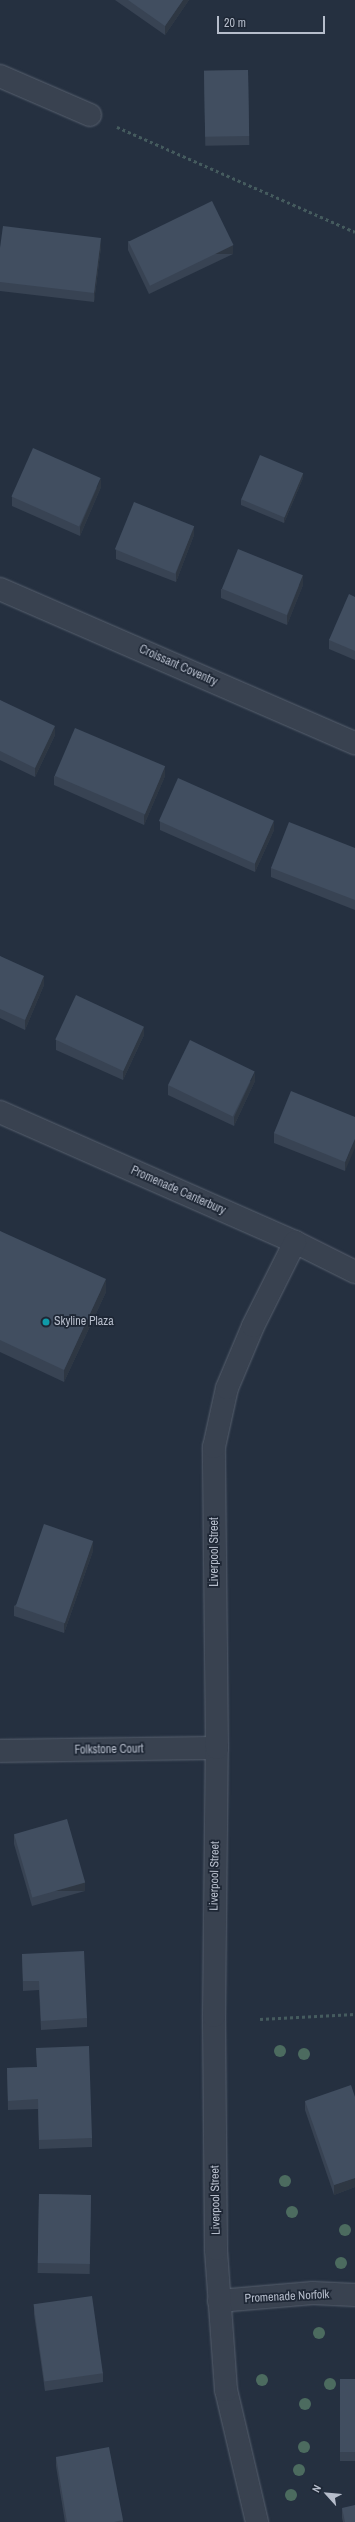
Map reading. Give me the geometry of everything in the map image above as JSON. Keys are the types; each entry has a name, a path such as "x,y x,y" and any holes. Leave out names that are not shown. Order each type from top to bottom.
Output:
{"street":[{"path":"0,76 90,115"},
{"name":"Croissant Coventry","path":"0,589 355,743"},
{"name":"Promenade Canterbury","path":"0,1112 295,1242 355,1272"},
{"name":"Liverpool Street","path":"257,2522 226,2390 219,2301 214,2016 217,1748 214,1447 227,1388 253,1326 295,1242"},
{"name":"Folkstone Court","path":"0,1751 217,1748"},
{"name":"Promenade Norfolk","path":"219,2301 313,2293 355,2295"}],"path":[{"path":"90,115 355,232"},
{"path":"260,2019 355,2014"}],"building":[{"path":"128,0 183,0 165,26"},
{"path":"248,70 249,136 205,137 204,71"},
{"path":"212,201 233,245 150,286 128,242"},
{"path":"3,226 101,238 94,293 0,282 0,248"},
{"path":"33,448 101,478 79,527 11,496"},
{"path":"260,455 303,473 285,518 241,499"},
{"path":"134,502 194,526 175,574 115,549"},
{"path":"238,549 303,575 287,615 222,589"},
{"path":"349,594 355,597 355,651 329,640"},
{"path":"0,700 55,726 35,768 0,751"},
{"path":"75,728 165,766 145,814 55,776"},
{"path":"178,778 274,821 255,864 159,821"},
{"path":"289,822 355,848 355,900 271,868"},
{"path":"0,956 44,976 25,1020 0,1009"},
{"path":"76,995 144,1027 123,1071 55,1039"},
{"path":"190,1040 255,1072 233,1117 168,1085"},
{"path":"291,1091 355,1117 355,1139 345,1162 274,1133"},
{"name":"Skyline Plaza","path":"0,1231 106,1279 64,1370 0,1340"},
{"path":"44,1524 93,1541 65,1623 16,1606"},
{"path":"67,1819 85,1882 32,1898 14,1834"},
{"path":"84,1951 87,2018 41,2021 39,1981 23,1981 22,1954"},
{"path":"89,2046 92,2138 39,2140 38,2099 8,2101 7,2068 37,2067 36,2048"},
{"path":"351,2085 355,2097 355,2178 334,2185 305,2101"},
{"path":"39,2194 91,2195 90,2264 38,2263"},
{"path":"92,2296 103,2373 44,2381 34,2304"},
{"path":"340,2379 355,2379 355,2452 340,2452"},
{"path":"109,2447 123,2520 114,2522 67,2522 56,2457"},
{"path":"355,2505 355,2522 345,2522 342,2508"}],"place":[{"name":"Skyline Plaza","path":"46,1322"}]}
